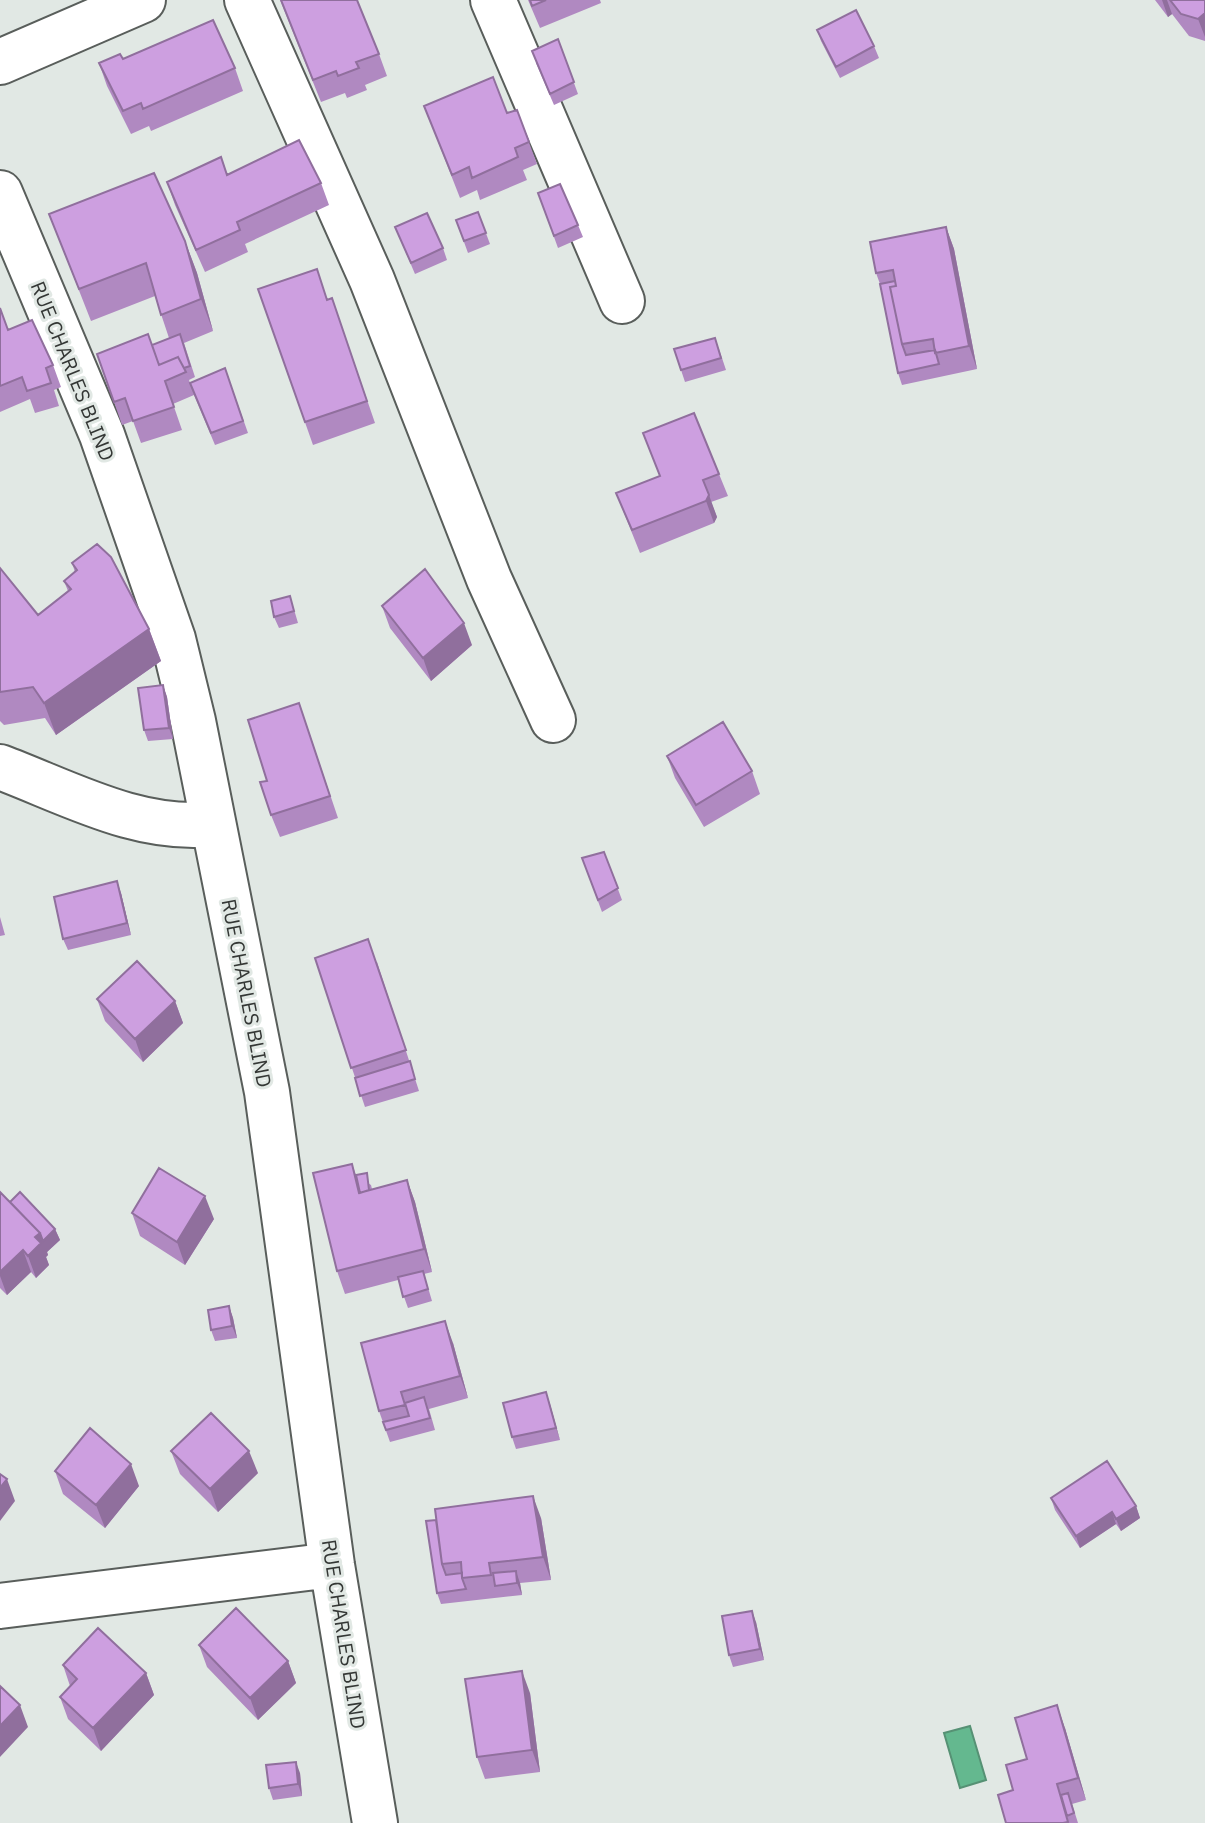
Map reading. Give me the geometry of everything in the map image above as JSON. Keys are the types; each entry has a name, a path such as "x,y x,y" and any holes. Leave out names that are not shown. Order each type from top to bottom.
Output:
{"street":[{"path":"0,62 143,0"},
{"path":"247,0 372,280 489,579 553,720"},
{"path":"493,0 622,301"},
{"name":"RUE CHARLES BLIND","path":"0,193 102,435 173,639 267,1092 332,1565 375,1823"},
{"path":"0,767 149,823 183,827 213,824"},
{"path":"0,1606 332,1565"}],"shaded area":[{"path":"970,1726 986,1780 960,1788 944,1733"}],"building":[{"path":"281,0 357,0 379,54 356,62 359,68 338,76 336,71 313,80"},
{"path":"530,0 546,0 532,6"},
{"path":"1170,0 1205,0 1205,13 1198,19 1181,14"},
{"path":"856,10 874,46 836,67 817,30"},
{"path":"213,20 235,68 143,109 141,103 123,111 99,63 120,54 123,59"},
{"path":"558,39 574,82 550,94 532,51"},
{"path":"493,77 507,113 517,110 529,142 515,148 518,157 472,178 469,167 452,175 424,106"},
{"path":"299,140 321,183 237,222 240,230 196,250 167,182 221,157 227,175"},
{"path":"154,173 185,241 201,299 161,315 146,263 79,289 49,214"},
{"path":"560,184 578,225 554,236 538,193"},
{"path":"478,212 486,233 464,241 456,220"},
{"path":"427,213 443,248 411,263 395,227"},
{"path":"946,227 969,346 935,353 933,339 902,344 890,287 896,286 893,270 876,273 870,242"},
{"path":"317,269 327,300 332,298 367,401 305,422 258,289"},
{"path":"895,281 896,286 890,287 906,355 935,350 939,364 898,373 880,284"},
{"path":"0,308 8,330 32,320 53,365 46,368 51,383 27,391 22,377 0,386"},
{"path":"148,334 159,365 178,357 186,372 165,381 174,407 133,421 125,398 114,402 97,354"},
{"path":"180,334 190,366 184,368 178,357 159,365 152,345"},
{"path":"715,338 721,358 681,370 674,349"},
{"path":"225,368 243,421 211,433 190,383"},
{"path":"694,413 719,474 703,480 709,495 706,501 632,530 616,493 660,476 643,433"},
{"path":"97,544 111,557 149,629 44,703 33,687 0,692 0,568 38,615 71,589 64,581 77,570 72,563"},
{"path":"425,569 464,623 423,658 382,606"},
{"path":"290,596 294,611 274,617 271,601"},
{"path":"163,685 169,728 144,730 138,688"},
{"path":"299,703 330,796 271,815 260,782 267,781 248,720"},
{"path":"723,722 752,771 696,805 667,756"},
{"path":"604,852 618,888 598,900 582,858"},
{"path":"117,881 127,923 63,939 54,897"},
{"path":"368,939 406,1050 351,1068 315,958"},
{"path":"137,961 175,1001 135,1039 97,999"},
{"path":"410,1061 415,1079 360,1096 355,1078"},
{"path":"352,1164 359,1193 407,1180 424,1249 337,1271 313,1173"},
{"path":"159,1168 205,1196 177,1242 132,1213"},
{"path":"367,1173 369,1190 360,1193 356,1175"},
{"path":"0,1192 40,1233 35,1237 41,1243 28,1256 23,1250 0,1272"},
{"path":"20,1192 55,1229 43,1241 40,1233 10,1202"},
{"path":"423,1271 428,1289 403,1297 398,1277"},
{"path":"229,1306 232,1326 211,1330 208,1310"},
{"path":"445,1321 460,1376 401,1392 405,1405 379,1411 361,1343"},
{"path":"546,1392 556,1428 512,1437 503,1403"},
{"path":"424,1397 430,1418 386,1430 383,1422 409,1416 405,1403"},
{"path":"211,1413 249,1451 210,1489 171,1451"},
{"path":"90,1428 131,1464 96,1505 55,1471"},
{"path":"1107,1461 1136,1506 1116,1519 1112,1512 1076,1536 1051,1498"},
{"path":"0,1474 7,1479 0,1488"},
{"path":"533,1496 543,1557 489,1563 491,1575 462,1578 461,1562 442,1564 435,1509"},
{"path":"436,1520 446,1575 462,1573 466,1589 437,1593 426,1521"},
{"path":"516,1571 517,1583 495,1586 493,1573"},
{"path":"236,1608 288,1661 250,1698 199,1645"},
{"path":"752,1611 760,1649 729,1655 722,1616"},
{"path":"98,1628 146,1673 93,1728 60,1697 77,1679 63,1665"},
{"path":"522,1671 532,1750 477,1757 465,1679"},
{"path":"0,1686 20,1705 0,1726"},
{"path":"1057,1705 1078,1778 1057,1784 1068,1822 1006,1823 998,1795 1013,1790 1006,1765 1027,1759 1015,1718"},
{"path":"296,1762 298,1784 269,1788 266,1765"},
{"path":"1068,1793 1074,1813 1067,1816 1061,1795"}]}
